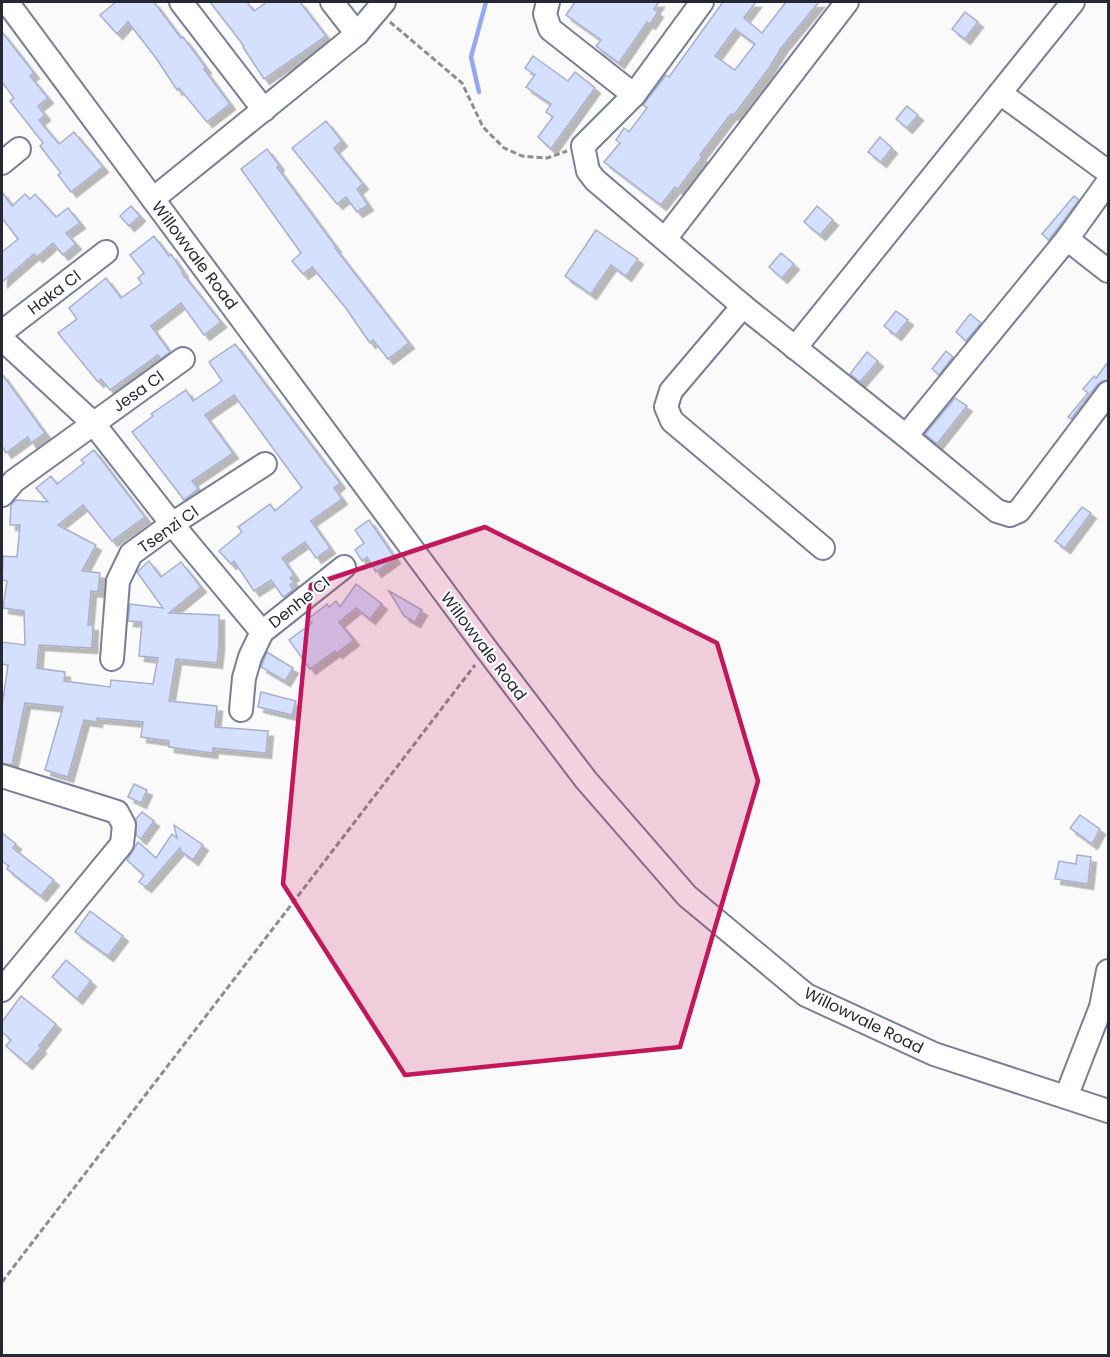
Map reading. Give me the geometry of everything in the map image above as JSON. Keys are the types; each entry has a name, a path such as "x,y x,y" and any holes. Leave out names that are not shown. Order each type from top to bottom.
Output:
{"street":[{"name":"Willowvale Road","path":"7,2 487,650 586,780 687,896 806,995 934,1054 1108,1111"},
{"path":"181,2 264,110"},
{"path":"332,2 357,34"},
{"path":"548,2 545,14 550,29 634,95"},
{"path":"702,2 634,95 583,146 588,171 595,180 744,306 997,512 1010,515 1018,511 1108,393"},
{"path":"665,239 847,2"},
{"path":"795,348 1073,2"},
{"path":"153,199 357,34 380,6"},
{"path":"1000,93 1108,172"},
{"path":"2,163 19,149"},
{"path":"906,436 1067,239 1108,182"},
{"path":"1067,239 1108,271"},
{"name":"Haka Cl","path":"2,332 106,252"},
{"path":"744,306 671,391 666,407 672,421 823,548"},
{"path":"2,339 93,423 172,524 262,632"},
{"name":"Jesa Cl","path":"2,495 14,481 183,359"},
{"name":"Tsenzi Cl","path":"112,659 118,581 131,554 172,524 265,464"},
{"name":"Denhe Cl","path":"241,710 244,678 250,657 262,632 344,567"},
{"path":"2,776 117,812 124,825 122,844 2,990"},
{"path":"1066,1097 1101,1007 1108,971"}],"path":[{"path":"380,6 462,83 483,127 504,148 522,156 547,158 583,146"},
{"path":"2,1282 487,650"}],"highlighted area":[{"path":"485,527 717,643 758,781 680,1047 405,1075 283,884 311,585"}],"building":[{"path":"116,2 154,2 181,38 183,37 190,46 230,104 207,122 179,88 177,90 128,22 117,34 100,15"},
{"path":"210,2 247,2 254,11 267,2 300,2 326,36 264,79 244,46"},
{"path":"575,2 659,2 654,9 658,12 650,24 647,22 619,63 596,46 601,40 566,15"},
{"path":"723,2 756,2 744,18 762,33 786,2 819,2 782,47 734,115 731,114 700,155 702,157 678,189 675,187 661,205 604,162 620,143 616,140 624,128 629,132 647,108 643,105 666,75 669,77","holes":["735,29 755,44 735,70 715,56"]},
{"path":"965,12 978,22 965,39 952,29"},
{"path":"2,32 34,73 30,76 48,98 38,106 45,115 39,120 59,144 74,132 103,167 71,192 58,175 61,173 40,146 43,143 10,101 14,98 2,82"},
{"path":"533,56 568,81 575,72 595,88 551,149 538,137 553,117 546,112 551,104 526,87 535,75 525,68"},
{"path":"907,106 918,115 907,128 896,119"},
{"path":"326,121 342,141 334,148 363,184 357,189 368,205 357,212 346,197 337,204 292,148"},
{"path":"880,137 892,148 881,162 868,152"},
{"path":"267,149 279,165 277,167 335,248 409,343 388,359 373,340 370,343 345,307 312,267 303,274 292,261 301,253 241,169"},
{"path":"2,192 12,206 25,194 30,199 35,194 56,217 68,208 80,223 66,233 76,244 63,255 53,243 37,257 34,254 2,282 2,252 18,239 2,218"},
{"path":"1074,196 1079,200 1049,240 1042,234"},
{"path":"131,206 140,216 129,226 120,216"},
{"path":"817,206 833,220 820,235 804,222"},
{"path":"596,230 638,259 626,276 611,265 591,294 565,276"},
{"path":"154,236 169,256 171,254 182,273 221,322 204,335 181,303 151,326 170,352 160,359 158,355 110,390 101,379 98,382 58,333 77,319 69,308 106,278 121,298 142,283 138,278 144,273 130,255"},
{"path":"781,253 794,264 782,278 769,267"},
{"path":"896,311 908,320 896,335 884,326"},
{"path":"970,314 981,323 966,341 956,332"},
{"path":"235,344 340,483 334,488 342,499 311,521 330,548 316,558 305,542 282,558 294,575 290,578 294,582 290,585 293,590 283,597 271,580 254,591 234,561 231,564 219,551 242,532 238,527 270,504 275,511 302,488 234,395 205,415 233,453 192,481 198,489 184,500 132,432 153,416 151,414 186,390 193,401 222,381 209,362"},
{"path":"946,351 953,357 939,375 932,369"},
{"path":"867,352 878,361 860,382 850,374"},
{"path":"1108,362 1108,380 1097,385 1071,419 1068,417 1088,393 1083,389 1094,376 1096,378"},
{"path":"2,374 45,433 31,443 28,437 6,453 2,446"},
{"path":"955,398 967,406 937,444 925,434"},
{"path":"94,450 145,517 112,541 83,505 58,525 96,545 82,571 100,573 98,592 91,591 88,625 93,625 92,648 39,645 37,668 65,672 64,681 110,687 111,680 153,684 158,658 139,656 142,622 128,621 130,604 163,608 137,572 149,561 161,577 181,562 201,587 169,613 219,615 219,645 217,663 176,659 169,701 217,706 215,727 268,731 266,753 213,748 212,753 169,747 169,741 141,737 143,722 97,718 97,722 84,720 68,777 45,770 63,707 25,703 12,765 2,763 2,706 8,665 2,664 2,642 25,645 24,611 3,608 7,581 2,580 3,556 17,557 20,525 10,525 11,505 16,500 48,502 36,488 51,476 57,484 84,463 81,460"},
{"path":"1082,507 1091,513 1065,548 1055,541"},
{"path":"369,520 395,558 376,572 367,557 362,561 355,550 364,543 355,530"},
{"path":"356,584 382,604 370,619 356,608 339,622 354,640 310,669 289,640 312,623 308,619 327,604 329,607 336,601 340,607"},
{"path":"389,591 422,610 415,622 404,616"},
{"path":"267,652 293,668 285,681 261,667"},
{"path":"261,692 296,701 292,715 258,707"},
{"path":"134,784 147,790 141,803 128,797"},
{"path":"142,812 154,821 141,839 136,835 136,819"},
{"path":"1080,815 1100,829 1092,844 1070,828"},
{"path":"174,825 203,845 193,860 180,848 146,887 139,882 144,875 127,860 138,842 156,858 172,834 177,838"},
{"path":"2,833 16,844 13,848 54,880 41,896 7,869 9,866 3,862 2,864"},
{"path":"1077,855 1091,857 1088,884 1055,879 1059,861 1076,864"},
{"path":"90,911 123,936 108,956 75,932"},
{"path":"66,960 91,981 77,999 52,977"},
{"path":"21,996 56,1024 39,1046 41,1048 27,1064 6,1046 11,1040 2,1032 2,1022"}],"waterway":[{"path":"479,92 471,57 486,2"}]}
